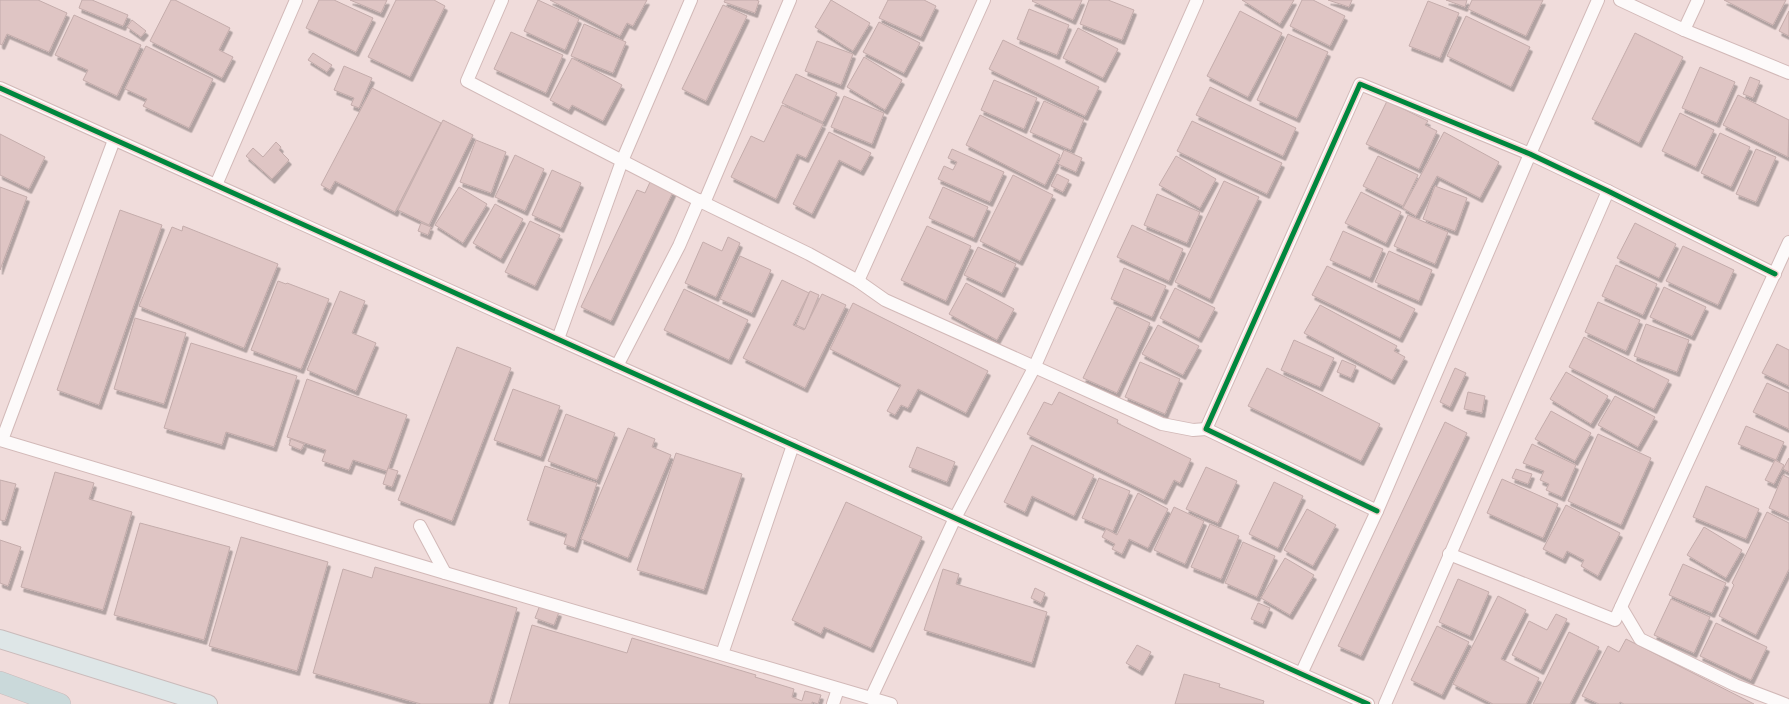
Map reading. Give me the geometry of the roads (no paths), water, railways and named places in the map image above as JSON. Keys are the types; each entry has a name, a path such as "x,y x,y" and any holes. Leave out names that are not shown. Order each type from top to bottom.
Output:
{"highway":[{"path":"0,682 60,704"},
{"path":"0,694 33,704"}],"main road":[{"path":"0,639 208,704"}],"street":[{"path":"216,185 296,0"},
{"path":"502,0 467,81 701,202 809,254 858,281 885,300 1162,424 1193,430 1206,429 1376,511"},
{"path":"558,339 622,161 691,0"},
{"path":"617,366 701,202 790,0"},
{"path":"858,281 984,0"},
{"path":"871,698 955,518 1034,368 1196,0"},
{"path":"1301,674 1376,511 1598,0"},
{"path":"1620,0 1684,30 1789,73"},
{"path":"1684,30 1698,0"},
{"path":"1206,429 1360,84 1530,154 1608,190 1775,274"},
{"path":"0,88 1368,704"},
{"path":"114,140 1,440 445,573 891,704"},
{"path":"1386,703 1449,554 1608,190"},
{"path":"1449,554 1615,620 1789,242"},
{"path":"722,654 792,445"},
{"path":"420,526 445,573"},
{"path":"1621,607 1640,639 1735,685 1785,704"},
{"path":"833,704 838,688"}]}
